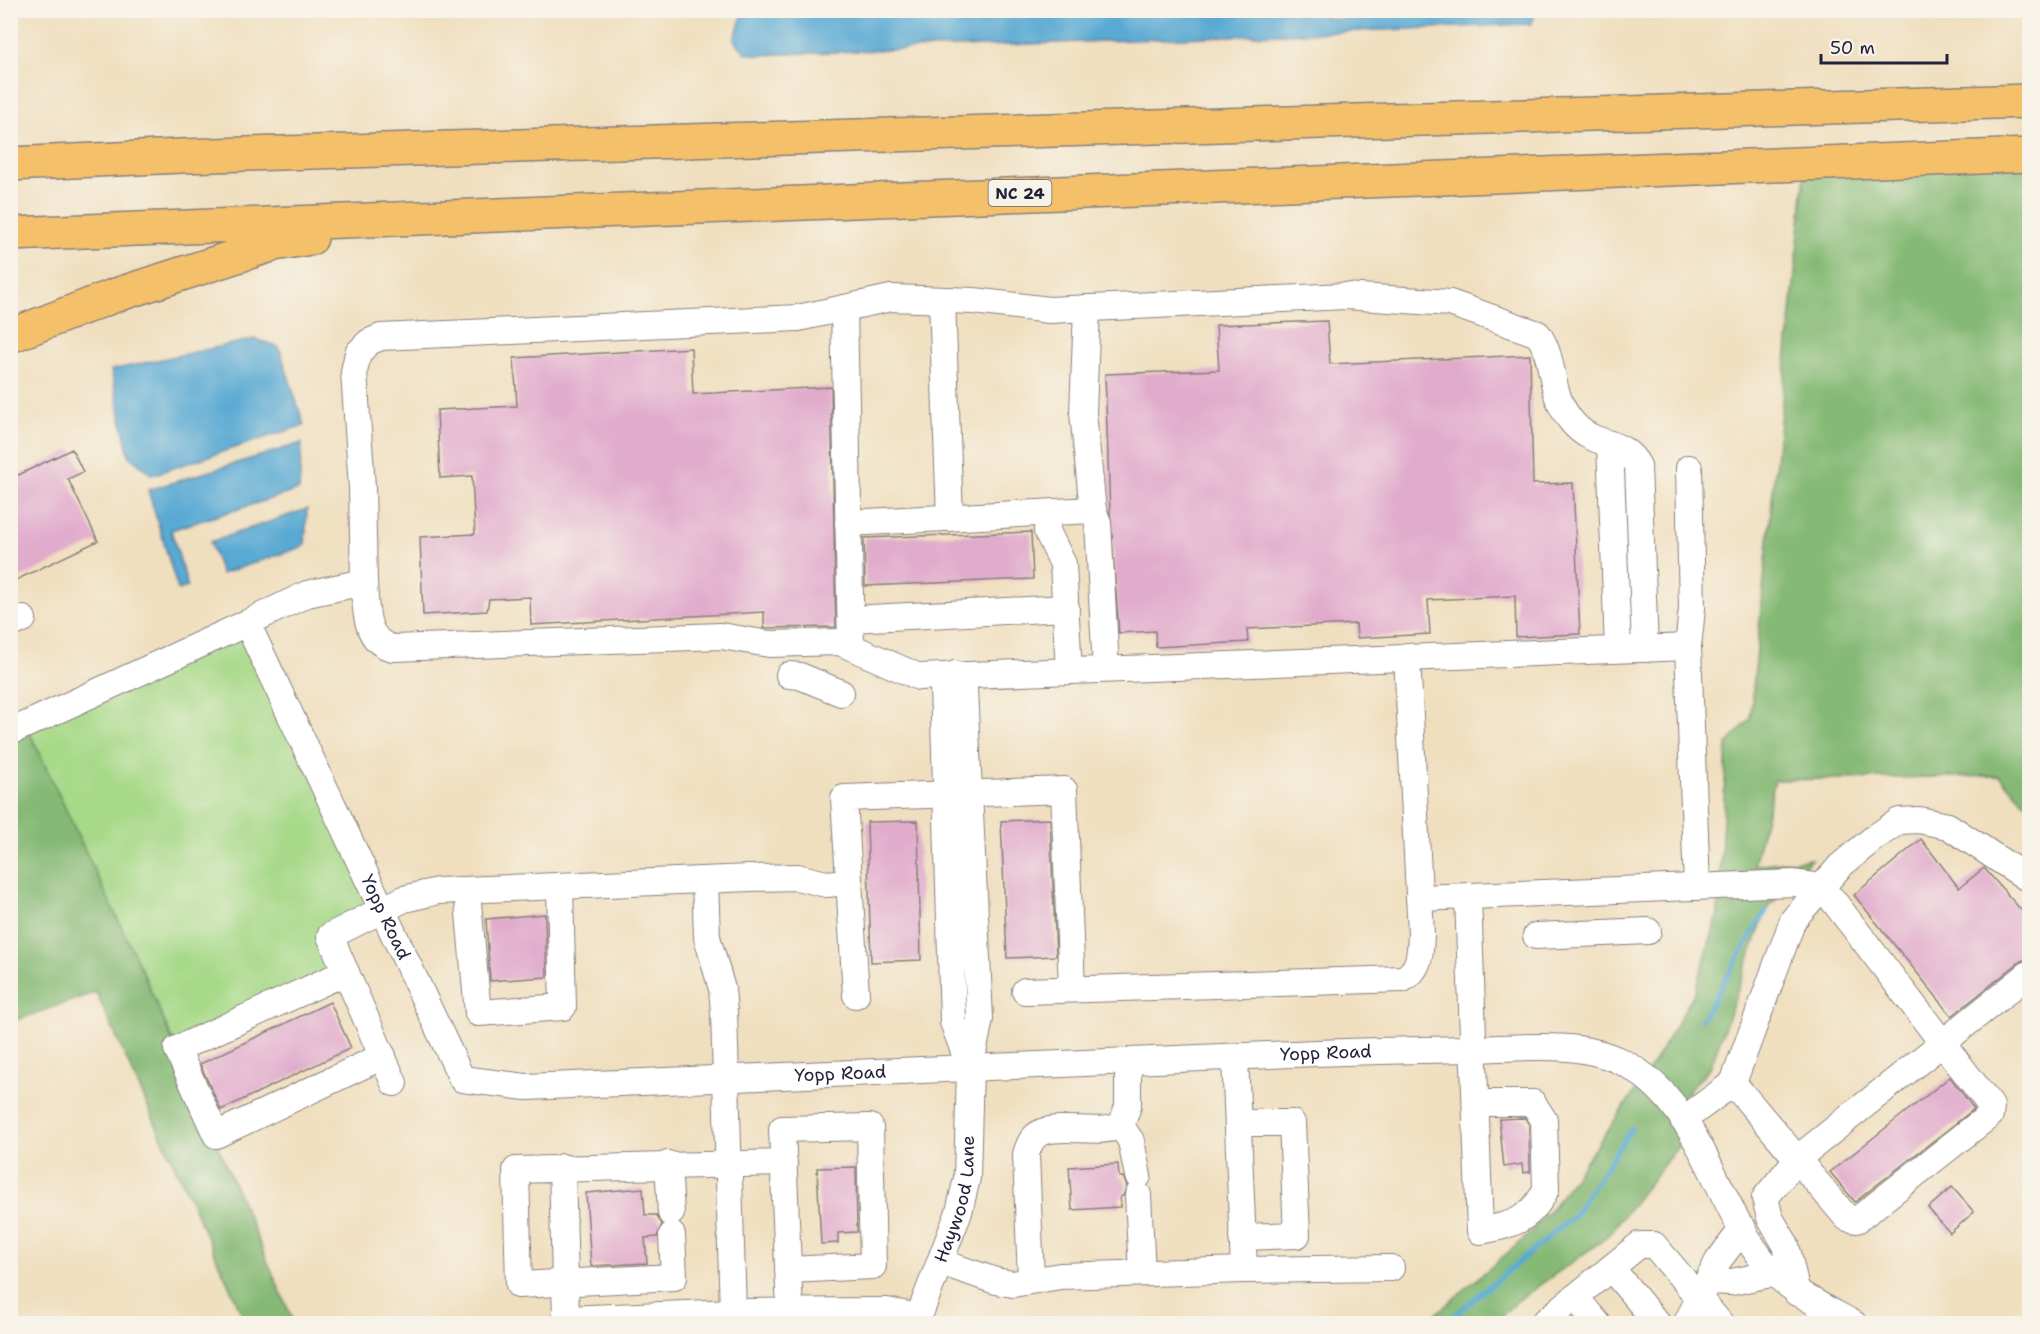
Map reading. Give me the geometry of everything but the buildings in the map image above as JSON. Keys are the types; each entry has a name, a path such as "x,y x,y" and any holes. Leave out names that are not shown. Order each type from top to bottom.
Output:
{"highway":[{"path":"10,164 181,156 2030,101"},
{"path":"10,148 181,156"},
{"name":"NC 24","path":"10,234 2030,155"},
{"path":"10,336 113,296 274,244 441,216"}],"street":[{"path":"1645,648 1638,466 1632,454 1610,444 1592,440 1572,423 1555,398 1548,355 1538,334 1450,303 1345,296 1049,310 942,300 891,298 798,318 381,337 369,342 358,353 354,372 362,487 367,622 371,631 388,647 400,649 721,636 754,643 825,641 840,642 919,677 1407,656 1688,647"},
{"path":"942,300 950,518"},
{"path":"844,308 851,647"},
{"path":"1087,308 1083,413 1093,510 1098,522 1106,669"},
{"path":"1610,444 1618,649"},
{"path":"1689,468 1692,609 1688,647 1697,887"},
{"path":"849,523 1093,510"},
{"path":"1048,513 1047,531 1063,564 1069,670"},
{"path":"10,732 247,624 307,594 364,582"},
{"path":"851,619 1066,608"},
{"name":"Yopp Road","path":"247,624 462,1079 526,1087 1235,1057 1474,1049 1583,1050 1620,1061 1646,1076 1691,1130 1743,1228 1765,1262 1797,1293 1854,1323"},
{"path":"1025,991 1403,979 1416,968 1419,957 1419,898 1407,656"},
{"name":"Haywood Lane","path":"918,1320 959,1212 967,1178 970,1068 980,1019 958,795 964,689 955,674"},
{"path":"789,675 800,676 841,693"},
{"path":"856,995 844,798 1064,790 1072,988"},
{"path":"1683,1120 1733,1083 1793,920 1840,866 1874,838 1899,821 1919,820 1948,826 2030,880"},
{"path":"394,1083 330,936 404,898 434,892 705,880 796,878 826,884 849,882"},
{"path":"705,880 707,937 722,989 733,1312"},
{"path":"1419,898 1808,884 1832,899 1991,1106 1990,1115 1868,1214 1857,1220 1847,1218 1733,1083"},
{"path":"466,891 477,1013 563,1007 561,887"},
{"path":"1468,897 1480,1231 1513,1225 1538,1202 1546,1189 1544,1120 1533,1103 1476,1103"},
{"path":"1536,936 1648,931"},
{"path":"346,972 177,1049 216,1135 383,1056"},
{"path":"1797,1293 1786,1245 1770,1218 1765,1198 1797,1159 2030,973"},
{"path":"1235,1057 1244,1270"},
{"path":"1121,1126 1128,1106 1128,1062"},
{"path":"1238,1123 1292,1123 1297,1235 1242,1237"},
{"path":"1121,1126 1131,1141 1138,1186 1142,1273"},
{"path":"1031,1280 1026,1154 1029,1144 1042,1132 1108,1130 1121,1126"},
{"path":"788,1270 873,1266 870,1127 782,1129 784,1163 788,1270 790,1312"},
{"path":"668,1164 674,1277 519,1285 516,1170 561,1167 728,1162 784,1163"},
{"path":"561,1167 567,1319 733,1312 887,1311 918,1320"},
{"path":"1686,1323 1718,1261 1743,1228"},
{"path":"1542,1323 1640,1245 1654,1245 1703,1289 1721,1323"},
{"path":"940,1262 996,1281 1013,1284 1060,1276 1391,1268"},
{"path":"1611,1268 1658,1323"},
{"path":"1703,1289 1775,1272"},
{"path":"1575,1297 1598,1323"}],"green space":[{"path":"2029,155 2029,807 1999,776 1775,780 1754,865 1811,859 1766,911 1710,1068 1673,1107 1691,1130 1606,1238 1516,1302 1494,1323 1424,1324 1525,1238 1553,1207 1646,1076 1695,992 1718,914 1727,744 1750,719 1806,164"},
{"path":"247,623 382,909 330,936 346,972 177,1049 26,725"},
{"path":"26,725 144,975 294,1323 246,1323 96,992 11,1022 10,732"}],"water":[{"path":"744,10 1313,10 1338,19 1351,17 1362,10 1536,13 1531,24 758,55 746,53 734,40"},
{"path":"255,339 279,347 304,425 152,475 129,456 111,370"},
{"path":"302,443 299,490 171,530 188,587 178,590 148,490"},
{"path":"307,509 305,546 221,574 210,542"}],"waterway":[{"path":"1702,1019 1766,911"},
{"path":"1444,1324 1573,1217 1632,1128"}]}
